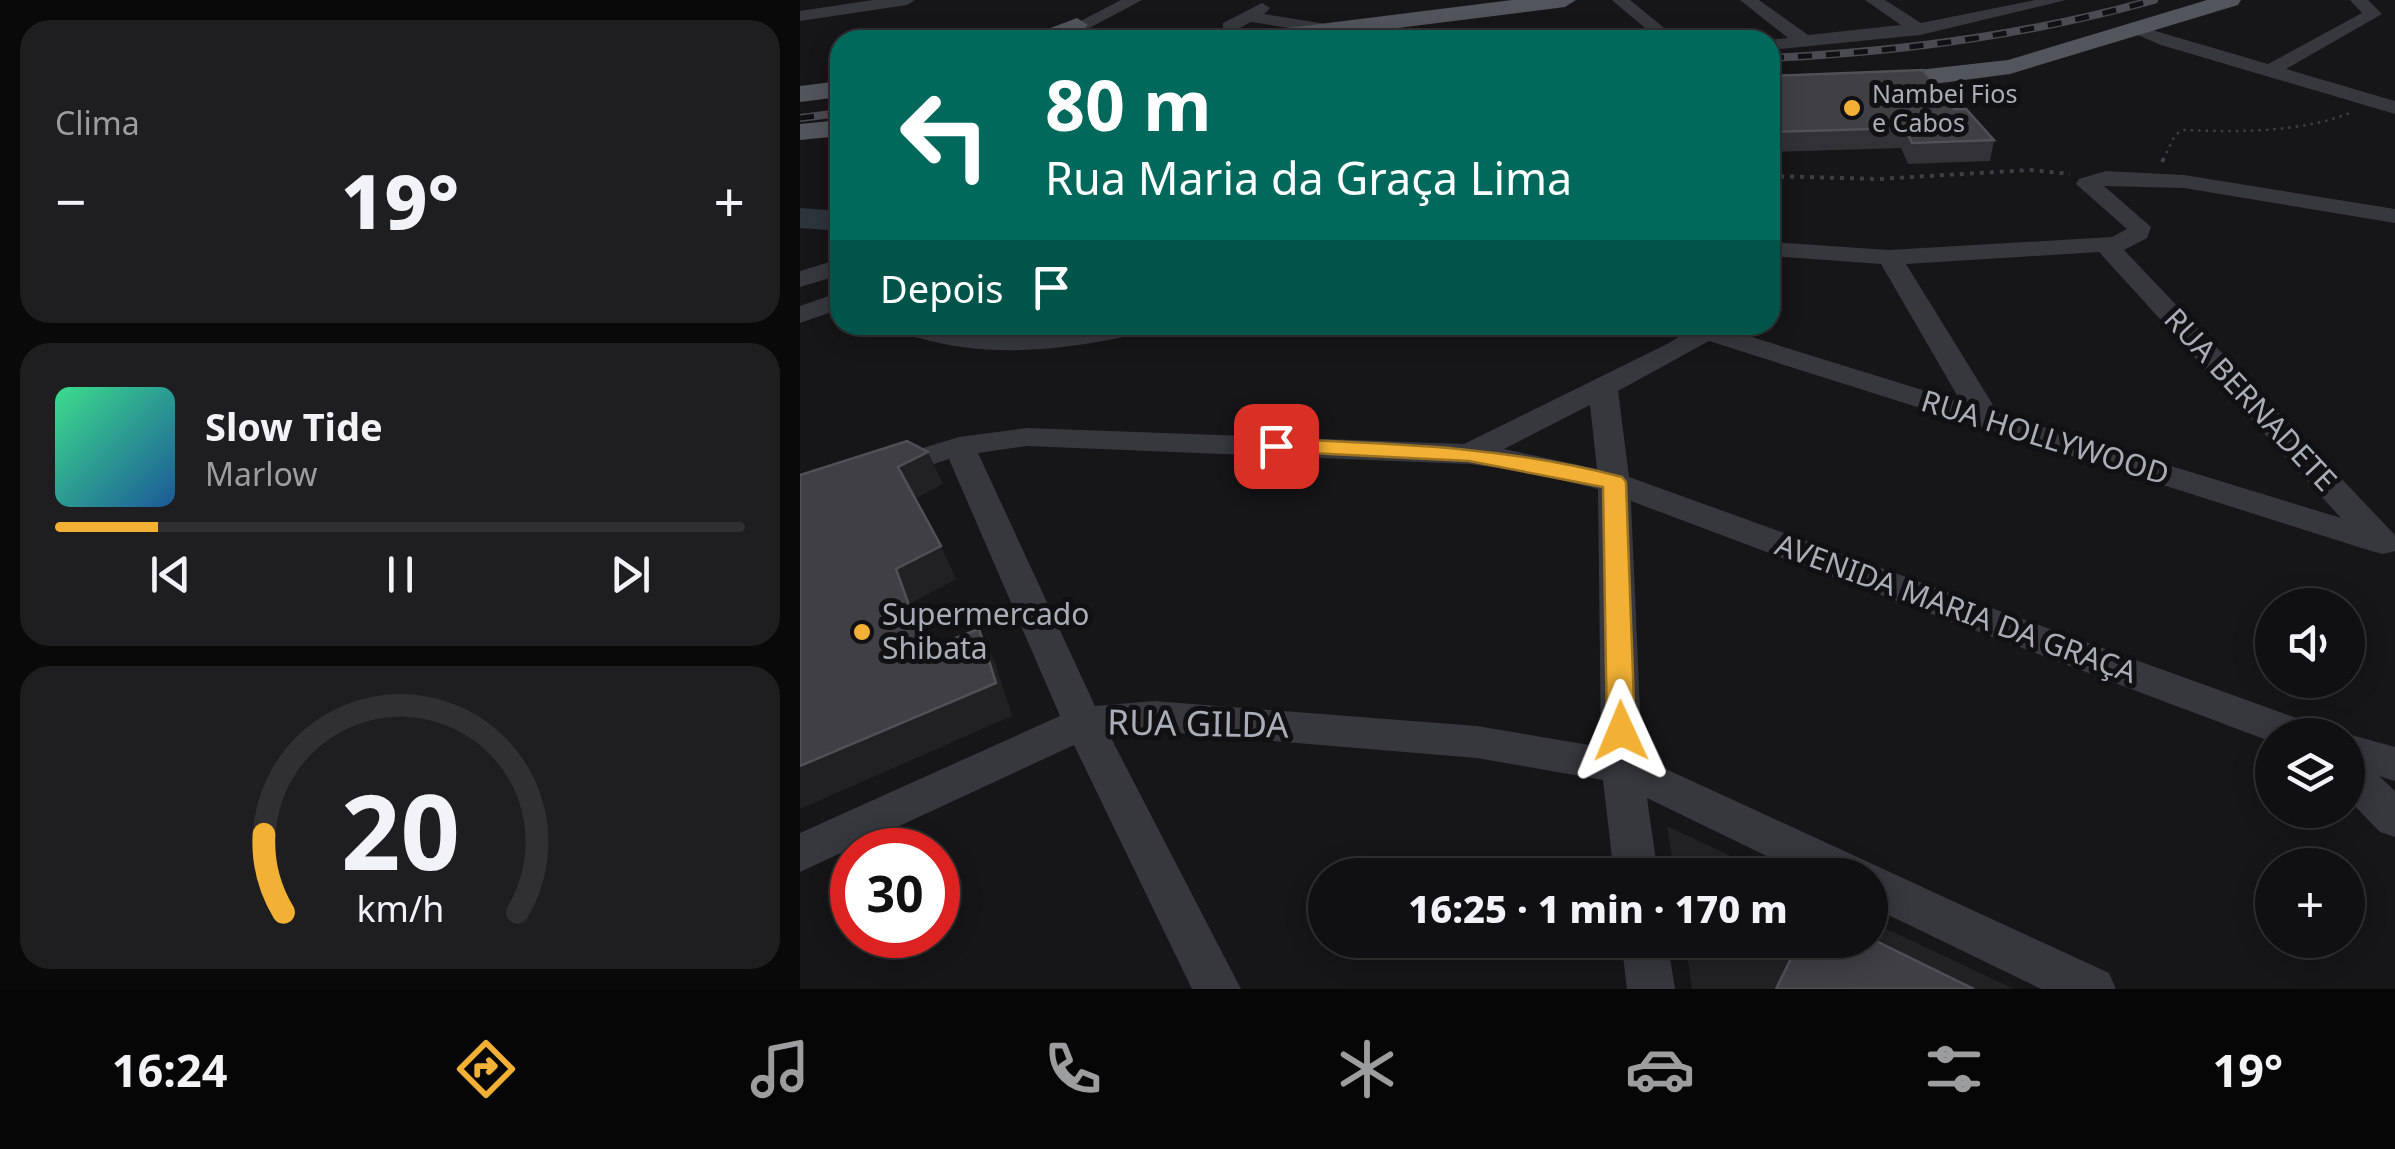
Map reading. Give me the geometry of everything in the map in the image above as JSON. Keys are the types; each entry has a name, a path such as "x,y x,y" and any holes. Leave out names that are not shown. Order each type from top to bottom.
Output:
{"main road":[{"path":"1247,28 1326,29 1491,4 1566,0"},
{"path":"1780,83 1988,72 2230,0"},
{"path":"1065,30 1078,25"},
{"path":"800,94 830,90"},
{"path":"800,132 830,129"}],"street":[{"path":"800,16 907,0"},
{"path":"1098,0 1129,2"},
{"path":"1247,28 1280,0"},
{"path":"1620,0 1658,30"},
{"path":"1748,0 1807,43"},
{"path":"1874,0 1920,30"},
{"path":"2002,0 2020,10"},
{"path":"1780,44 1920,30 2058,0"},
{"path":"2272,69 2373,14 2358,0"},
{"path":"1070,30 1129,2"},
{"path":"2135,30 2211,56 2272,69 2385,105"},
{"path":"1780,251 1890,258 2106,245 2138,234 2138,226 2091,191 2087,184 2093,179 2144,177 2395,216"},
{"name":"RUA BERNADETE","path":"2106,245 2389,549"},
{"path":"1890,258 1988,421"},
{"path":"800,280 830,271"},
{"path":"800,315 830,304"},
{"path":"943,335 977,344 1010,345 1075,335"},
{"path":"1469,454 1699,335"},
{"name":"RUA HOLLYWOOD","path":"1729,335 2389,549"},
{"path":"1603,384 1614,482 1622,767 1634,858"},
{"name":"AVENIDA MARIA DA GRAÇA","path":"870,474 959,446 1046,438 1469,454 1523,462 1614,482 2255,719"},
{"path":"959,446 1083,723 1216,989"},
{"name":"RUA GILDA","path":"800,853 1083,723 1154,716 1477,742 1622,767 1815,858"},
{"path":"2365,755 2395,764"},
{"path":"2365,789 2395,820"},
{"path":"1888,893 2092,989"},
{"path":"1646,958 1650,989"}],"path":[{"path":"2144,177 2183,130 2241,132 2332,120 2385,105"},
{"path":"1780,176 1878,179 2030,170 2093,179"}],"shaded area":[{"path":"1667,826 1735,858 1672,858"},
{"path":"1888,930 2014,989 1692,989 1688,958 1888,958"}],"building":[{"name":"Nambei Fios e Cabos","path":"1923,70 1954,109 1966,109 1994,140 1912,143 1905,128 1780,132 1780,76"},
{"name":"Supermercado Shibata","path":"907,441 928,452 898,467 941,546 896,569 925,650 979,629 996,683 800,766 800,475"},
{"path":"1888,947 1974,989 1776,989 1791,958 1888,958"}],"waterway":[{"path":"800,218 830,220"}],"railway":[{"path":"1780,57 1964,40 2154,0"},
{"path":"800,118 830,114"}],"place":[{"name":"Nambei Fios e Cabos","path":"1852,108"},
{"name":"Supermercado Shibata","path":"862,632"}],"route":[{"path":"1276,446 1469,454 1614,482 1621,731"}]}
